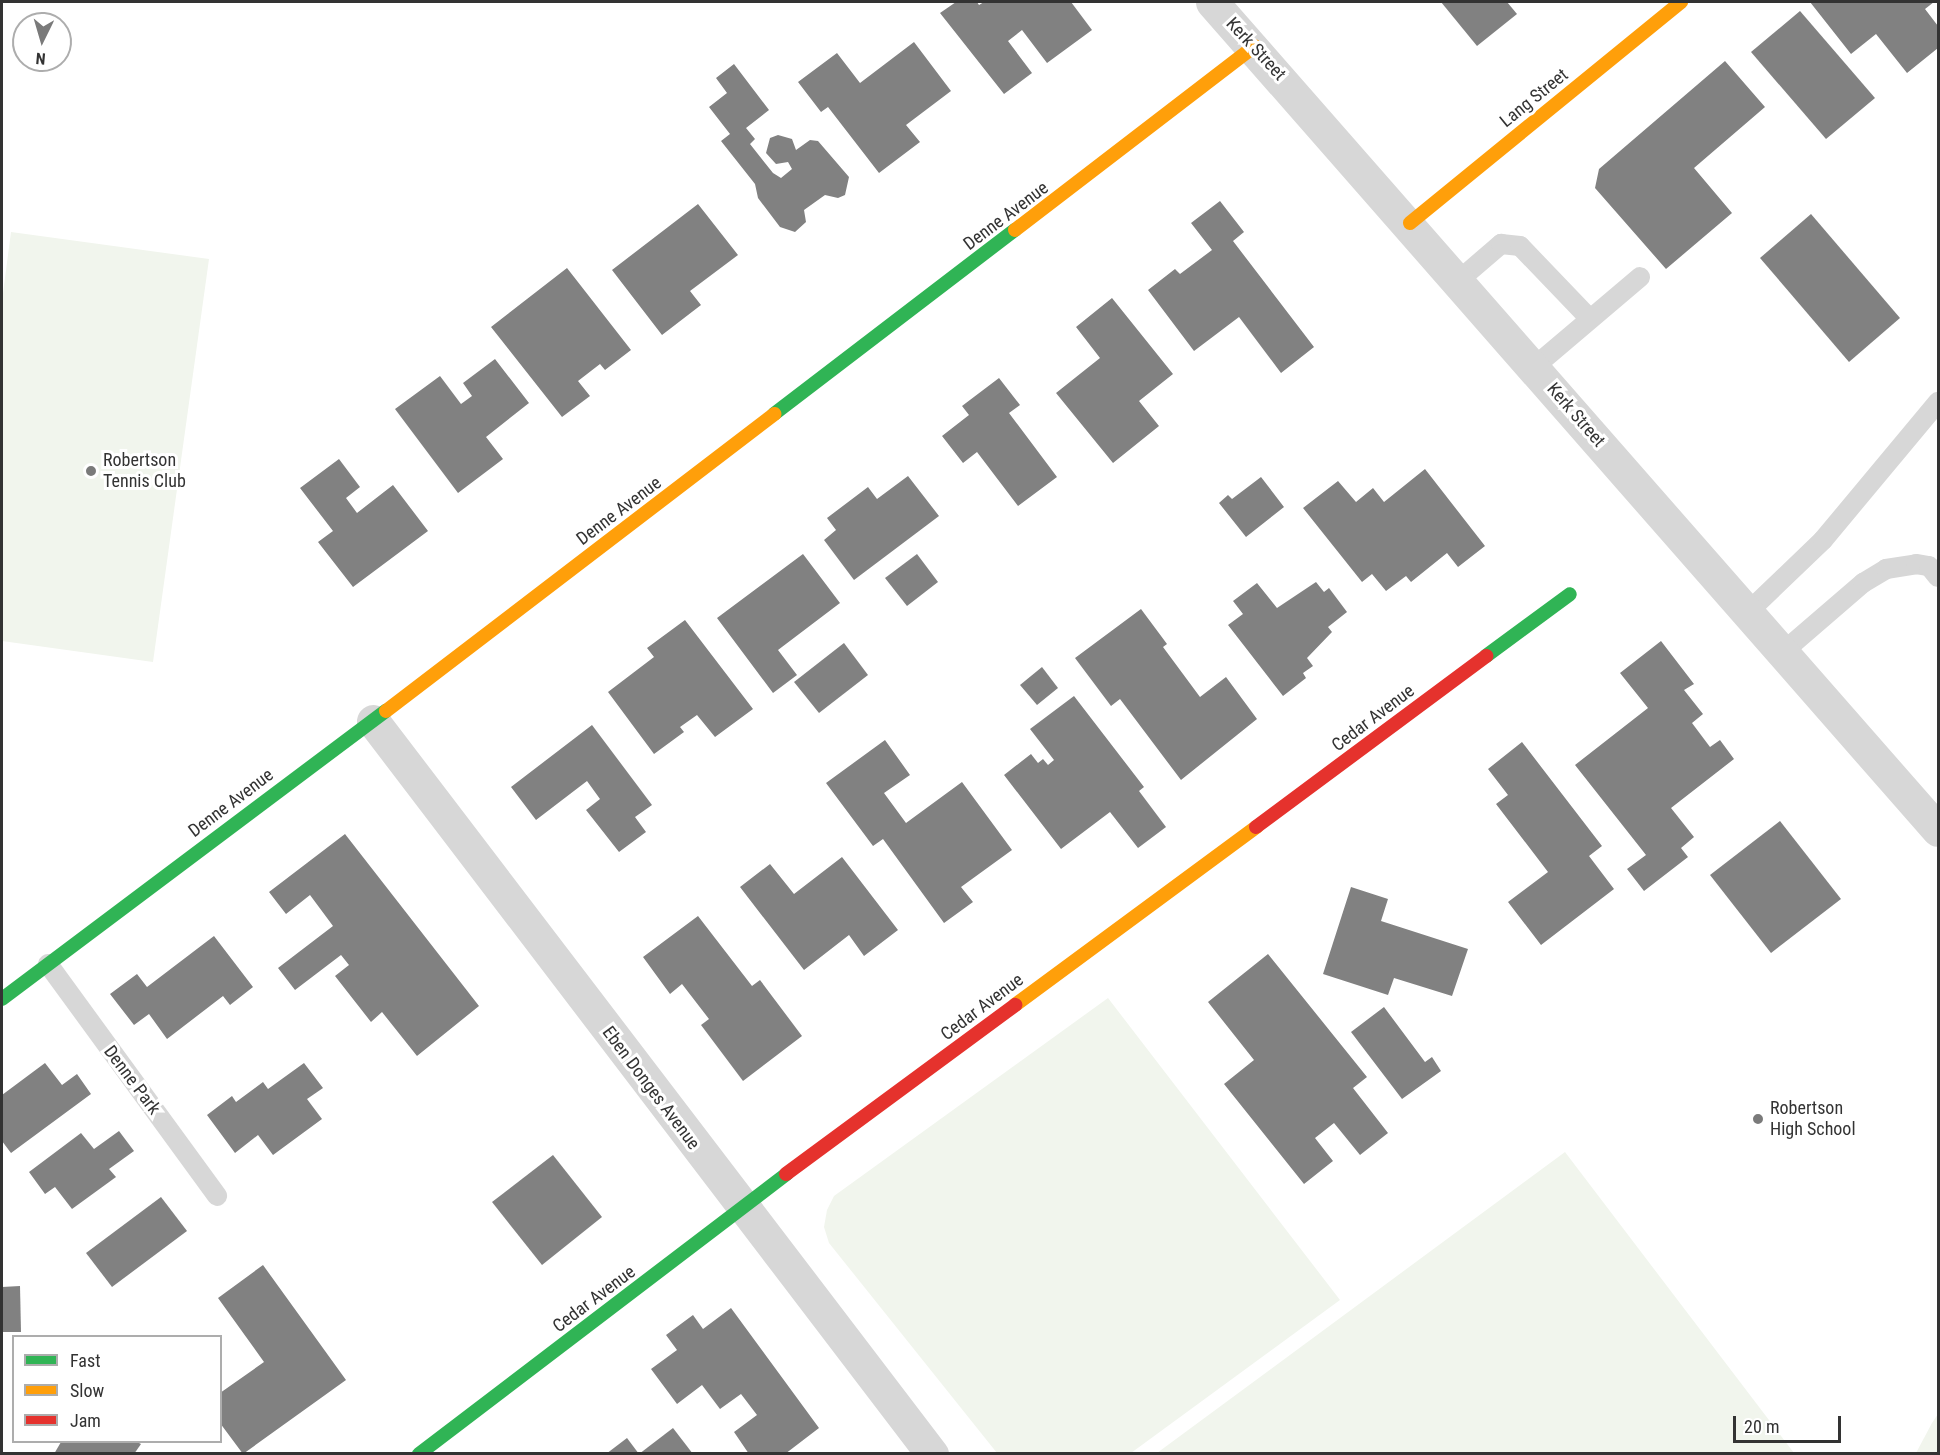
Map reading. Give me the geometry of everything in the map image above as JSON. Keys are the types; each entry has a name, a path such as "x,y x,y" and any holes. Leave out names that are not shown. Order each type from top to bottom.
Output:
{"street":[{"name":"Kerk Street","path":"1212,2 1255,46 1938,830"},
{"name":"Lang Street","path":"1410,223 1681,2"},
{"name":"Denne Avenue","path":"2,999 373,721 1255,46"},
{"name":"Cedar Avenue","path":"419,1454 1570,594"},
{"name":"Eben Donges Avenue","path":"373,721 932,1454"}],"lane":[{"path":"1458,281 1501,244 1521,246 1590,319"},
{"path":"1534,367 1640,277"},
{"path":"1748,612 1823,540 1938,402"},
{"path":"1783,652 1863,583 1886,569 1916,564 1929,566 1938,577"},
{"name":"Denne Park","path":"48,964 218,1196"}],"shaded area":[{"name":"Robertson Tennis Club","path":"11,232 209,259 153,662 2,641 2,301"},
{"path":"1108,998 1340,1300 1131,1453 997,1453 829,1243 824,1227 827,1210 834,1196"},
{"path":"1565,1152 1794,1453 1157,1453"},
{"path":"1938,1414 1938,1453 1916,1453 1932,1423"}],"building":[{"path":"956,2 977,2 979,5 984,2 1071,2 1092,30 1047,63 1022,30 1008,41 1032,73 1004,94 940,13"},
{"path":"1441,2 1507,2 1517,14 1477,46"},
{"path":"1810,2 1934,2 1925,9 1938,26 1938,48 1907,73 1876,34 1851,54"},
{"path":"1800,11 1875,98 1826,139 1751,52"},
{"path":"914,42 951,91 906,125 920,142 879,173 828,107 821,112 798,82 837,53 860,83"},
{"path":"1725,61 1765,107 1694,168 1732,213 1666,269 1595,188 1599,169"},
{"path":"734,64 769,110 746,128 755,139 750,144 773,173 781,178 792,169 788,162 776,164 766,153 770,138 778,135 792,139 796,150 810,140 818,141 849,177 845,195 838,198 825,195 804,210 806,222 795,232 780,227 758,198 755,184 721,141 730,134 709,107 727,93 716,78"},
{"path":"1220,201 1244,232 1233,241 1314,347 1281,373 1239,317 1194,351 1148,290 1175,269 1180,274 1212,250 1191,223"},
{"path":"698,204 738,255 690,291 701,305 662,335 612,270"},
{"path":"1811,214 1900,318 1849,362 1760,258"},
{"path":"567,268 631,350 605,370 600,364 578,381 590,396 562,417 491,327"},
{"path":"1112,298 1173,374 1139,401 1159,426 1113,463 1056,393 1100,358 1076,327"},
{"path":"495,359 529,403 486,437 503,459 458,493 395,409 440,376 461,404 472,396 463,383"},
{"path":"999,378 1020,405 1009,413 1057,477 1018,506 977,452 963,463 942,436 969,415 962,406"},
{"path":"339,459 360,487 346,498 357,513 393,485 428,531 353,587 318,542 333,531 300,488"},
{"path":"1425,469 1485,546 1458,567 1447,553 1411,582 1406,576 1386,591 1372,574 1362,582 1303,508 1338,481 1356,502 1373,488 1384,502"},
{"path":"908,476 939,516 854,580 824,540 836,530 827,518 868,487 877,499"},
{"path":"1261,477 1284,507 1246,537 1219,503 1228,495 1232,499"},
{"path":"803,554 840,603 778,650 797,675 773,693 717,618"},
{"path":"917,554 938,582 907,606 885,578"},
{"path":"1316,582 1324,592 1329,588 1347,612 1328,627 1332,632 1307,658 1313,666 1303,673 1306,678 1283,696 1228,625 1243,614 1233,601 1257,583 1277,608"},
{"path":"1141,609 1167,644 1163,647 1200,697 1226,677 1257,719 1181,780 1120,699 1111,706 1075,658"},
{"path":"685,620 753,709 715,737 697,715 680,727 684,732 654,754 608,692 654,657 647,648"},
{"path":"1661,641 1694,684 1684,690 1703,714 1692,723 1710,747 1720,740 1734,759 1671,808 1694,837 1681,848 1688,857 1644,891 1627,869 1646,855 1575,765 1648,708 1620,673"},
{"path":"844,643 868,675 819,713 794,682"},
{"path":"1042,667 1058,688 1037,705 1020,685"},
{"path":"1074,696 1144,787 1139,791 1166,827 1138,848 1110,812 1061,849 1004,775 1031,754 1038,763 1043,759 1048,765 1054,760 1030,729"},
{"path":"592,725 652,805 635,817 646,832 619,852 586,810 600,799 587,781 536,820 511,787"},
{"path":"885,740 910,775 884,793 906,823 962,782 1012,850 961,887 973,902 944,923 883,839 873,846 826,783"},
{"path":"1522,742 1602,846 1589,856 1614,889 1541,945 1508,902 1548,872 1496,804 1508,795 1488,769"},
{"path":"1780,821 1841,899 1771,953 1710,875"},
{"path":"345,834 479,1006 417,1056 382,1012 371,1022 335,976 349,965 341,955 295,990 278,968 333,926 310,895 286,914 269,892"},
{"path":"842,857 898,930 864,956 849,935 804,970 740,887 770,864 794,894"},
{"path":"1351,887 1388,899 1381,921 1468,949 1452,996 1394,978 1388,995 1323,974"},
{"path":"698,916 752,986 760,980 802,1036 743,1081 701,1025 709,1019 682,984 670,994 643,957"},
{"path":"214,936 253,987 230,1005 223,996 167,1039 149,1014 134,1025 110,994 137,974 147,987"},
{"path":"1268,954 1367,1077 1353,1088 1388,1133 1360,1155 1334,1123 1315,1138 1333,1161 1304,1184 1224,1084 1254,1060 1208,1002"},
{"path":"1384,1007 1425,1062 1432,1057 1441,1071 1402,1099 1351,1032"},
{"path":"45,1063 62,1085 77,1074 91,1094 11,1153 2,1141 2,1095"},
{"path":"304,1063 323,1088 307,1099 322,1119 273,1155 258,1135 235,1153 207,1115 232,1096 236,1102 263,1082 268,1089"},
{"path":"119,1131 134,1151 109,1169 116,1177 72,1209 55,1187 45,1194 29,1172 81,1133 94,1149"},
{"path":"553,1155 602,1217 542,1265 492,1202"},
{"path":"161,1197 187,1231 112,1287 86,1253"},
{"path":"263,1265 346,1380 243,1454 222,1426 222,1392 264,1362 218,1298"},
{"path":"20,1286 21,1332 2,1332 2,1287"},
{"path":"731,1308 819,1428 785,1454 749,1454 734,1432 757,1415 741,1394 720,1409 702,1385 677,1404 651,1369 677,1350 666,1335 693,1315 703,1329"},
{"path":"673,1428 693,1454 639,1454"},
{"path":"627,1438 639,1454 606,1454"},
{"path":"60,1443 141,1444 134,1454 54,1454"}],"traffic: fast":[{"path":"774,414 1015,230"},
{"path":"1486,656 1570,594"},
{"path":"2,999 386,711"},
{"path":"419,1454 786,1174"}],"traffic: slow":[{"path":"1410,223 1681,2"},
{"path":"1015,230 1255,46"},
{"path":"386,711 774,414"},
{"path":"1015,1005 1256,827"}],"traffic: jam":[{"path":"1256,827 1486,656"},
{"path":"786,1174 1015,1005"}],"place":[{"name":"Robertson Tennis Club","path":"91,471"},
{"name":"Robertson High School","path":"1758,1119"}]}
